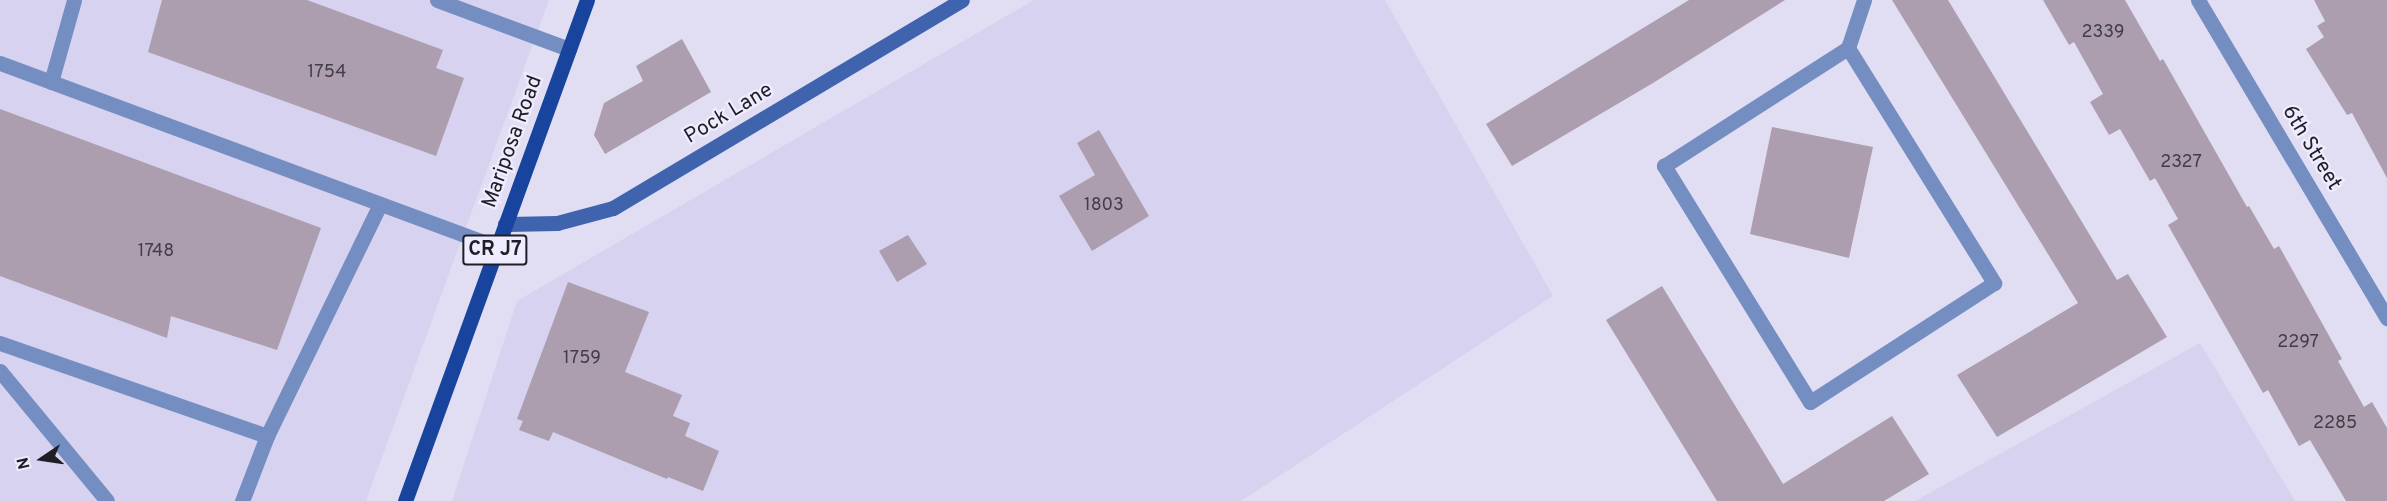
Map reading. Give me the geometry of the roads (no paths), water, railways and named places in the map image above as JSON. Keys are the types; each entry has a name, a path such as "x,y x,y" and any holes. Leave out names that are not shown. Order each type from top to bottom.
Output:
{"main road":[{"name":"Mariposa Road","path":"405,501 586,0"}],"street":[{"path":"51,82 74,0"},
{"path":"437,0 569,49"},
{"name":"Pock Lane","path":"505,224 557,223 613,208 962,0"},
{"path":"1848,48 1994,283 1810,402 1664,165 1848,48 1864,0"},
{"name":"6th Street","path":"2198,0 2387,318"},
{"path":"0,63 497,247"},
{"path":"242,501 267,436 380,204"},
{"path":"0,343 267,436"},
{"path":"0,371 107,501"}]}
